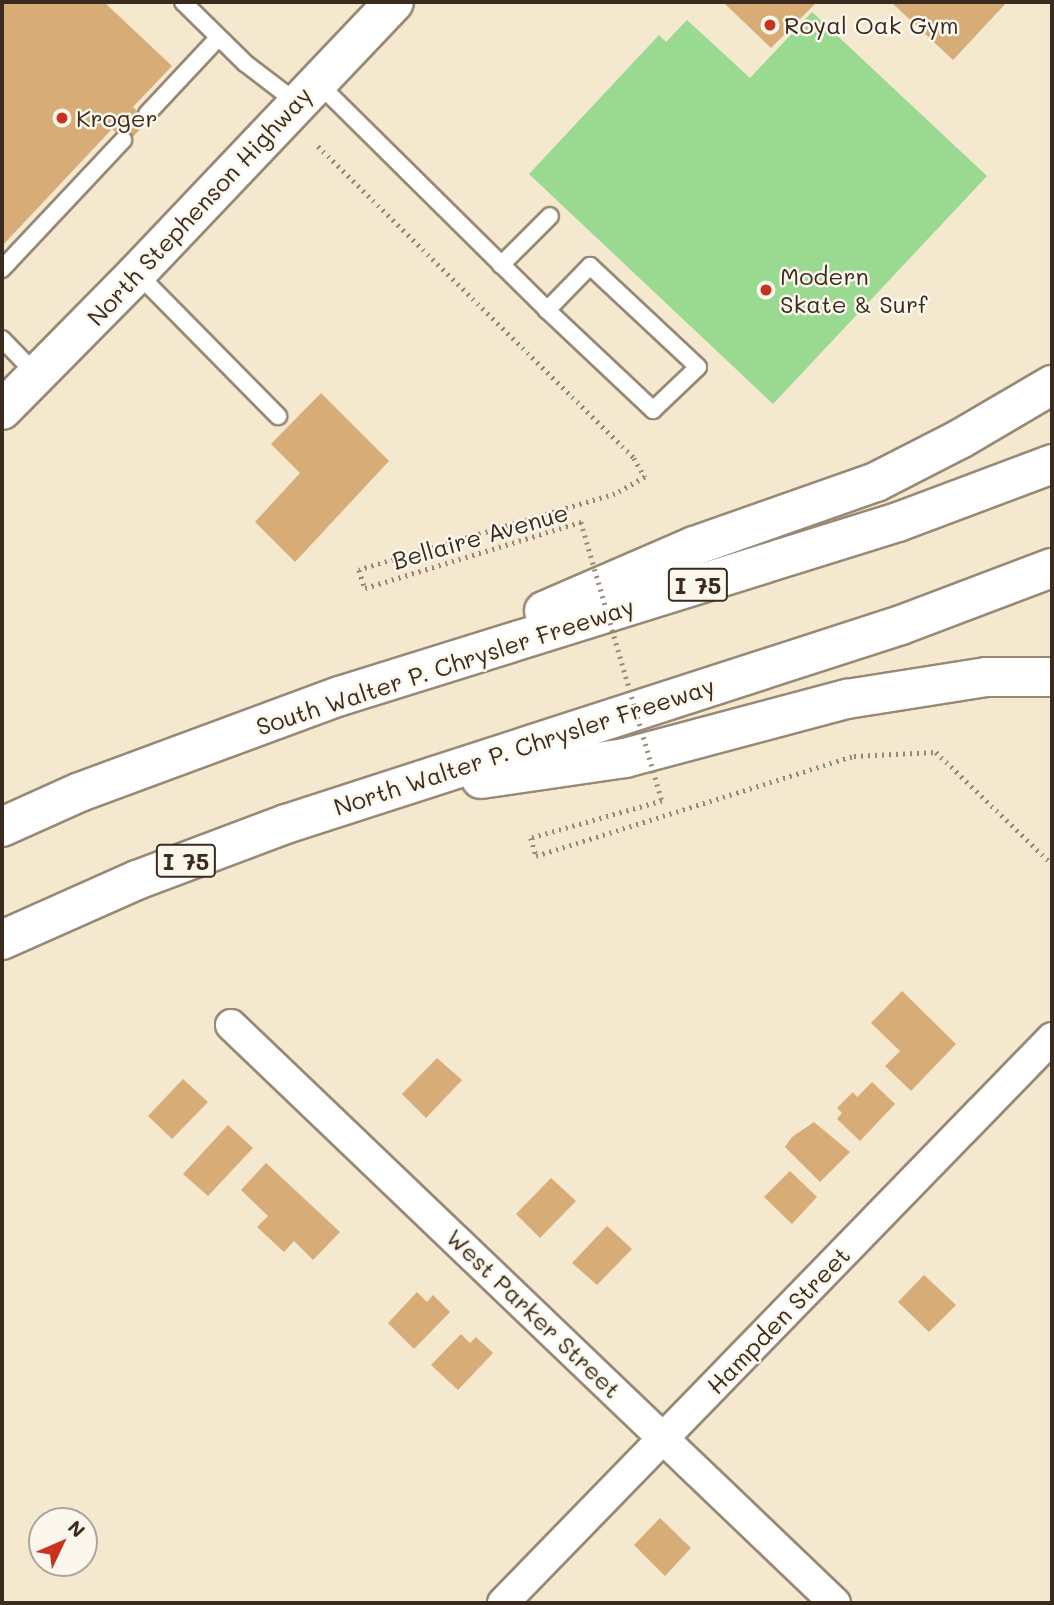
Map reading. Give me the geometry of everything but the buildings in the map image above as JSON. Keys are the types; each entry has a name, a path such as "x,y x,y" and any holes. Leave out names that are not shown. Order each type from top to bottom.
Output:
{"main road":[{"name":"North Stephenson Highway","path":"2,410 137,273 394,2"},
{"path":"340,696 694,546 876,482 960,439 1052,385"},
{"name":"South Walter P. Chrysler Freeway","path":"2,827 80,792 340,696 898,522 1052,464"},
{"name":"North Walter P. Chrysler Freeway","path":"2,940 137,880 375,794 889,629 1052,568"},
{"path":"375,794 625,758 848,699 985,677 1052,677"}],"street":[{"name":"West Parker Street","path":"231,1026 835,1603"},
{"name":"Hampden Street","path":"503,1603 1052,1038"}],"lane":[{"path":"183,2 218,38 306,92 501,265 547,310 653,410 698,367 590,265 547,310"},
{"path":"147,114 218,38"},
{"path":"2,269 123,140"},
{"path":"501,265 550,216"},
{"path":"137,273 278,416"},
{"path":"2,339 37,375"}],"path":[{"name":"Bellaire Avenue","path":"318,146 634,458 645,477 615,494 359,570 365,588 581,522 662,800 531,838 536,856 854,756 936,752 1052,864"}],"green space":[{"name":"Modern Skate & Surf","path":"812,12 987,176 773,404 529,174 659,35 666,42 687,20 750,78"}],"place":[{"name":"Royal Oak Gym","path":"770,25"},
{"name":"Kroger","path":"62,118"},
{"name":"Modern Skate & Surf","path":"766,290"}]}
